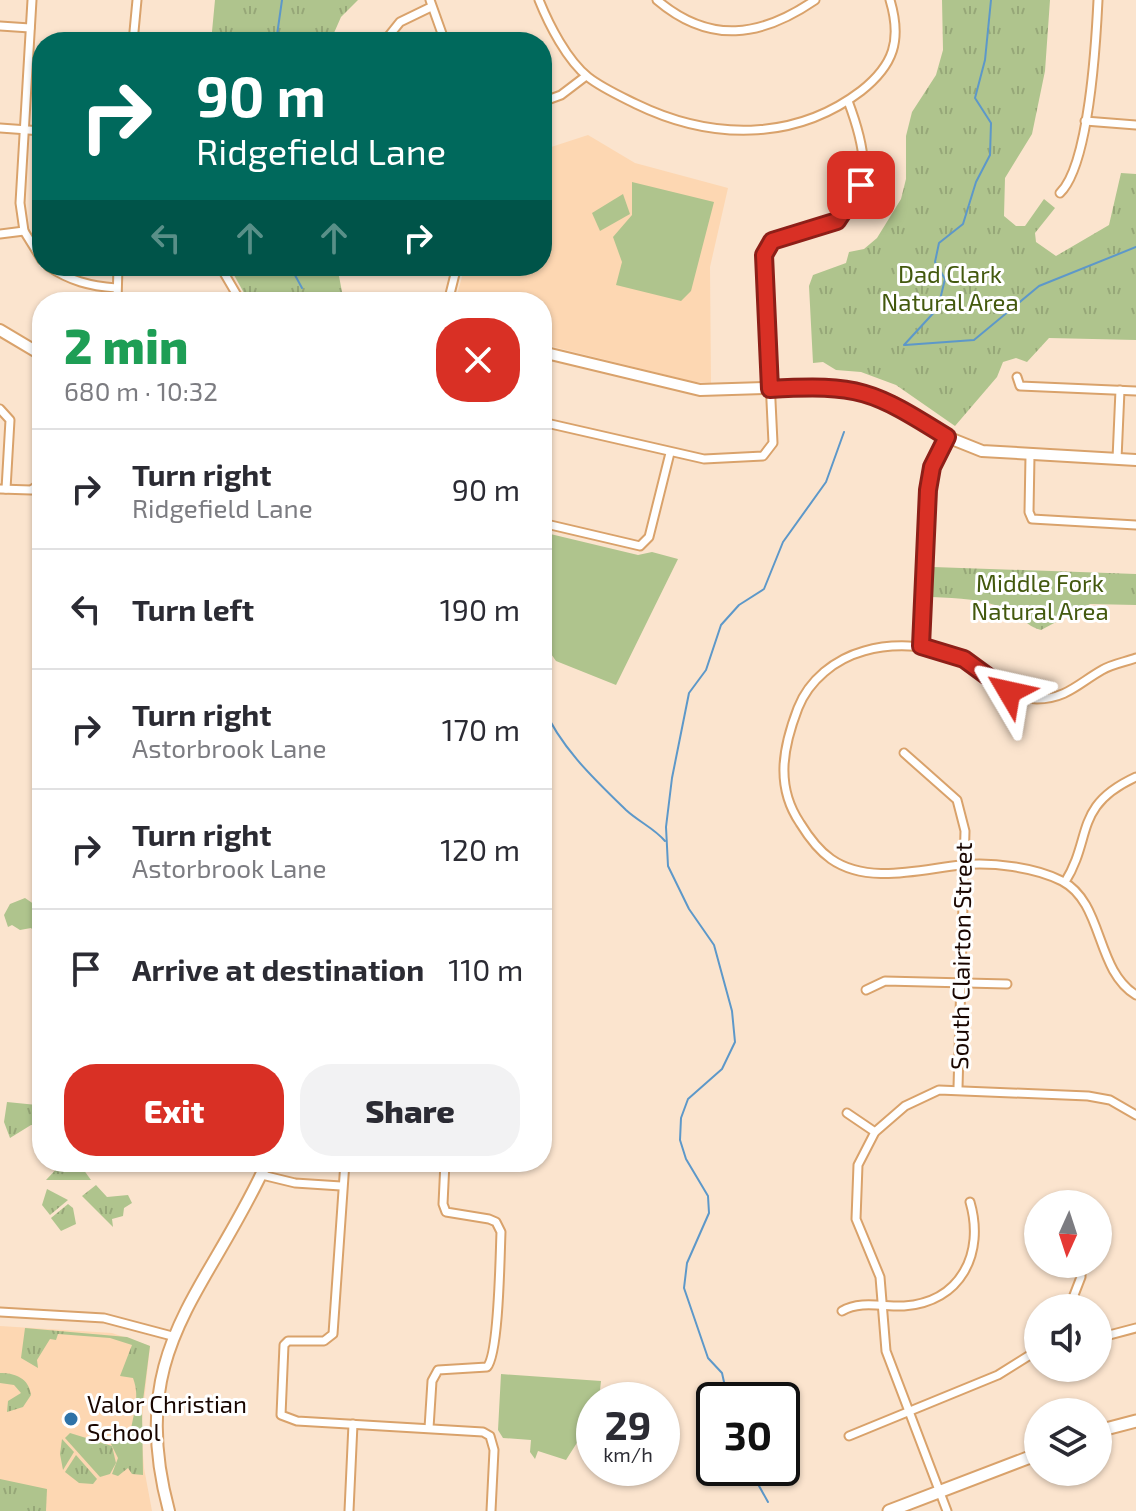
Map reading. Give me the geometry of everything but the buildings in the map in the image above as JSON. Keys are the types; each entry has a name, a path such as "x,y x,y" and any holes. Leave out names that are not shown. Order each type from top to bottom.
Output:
{"main road":[{"path":"1112,1427 1136,1421"},
{"path":"889,1511 1024,1459"}],"street":[{"path":"32,0 20,203 24,231 32,244"},
{"path":"134,32 137,0"},
{"path":"539,0 547,21 586,76 669,120 708,129 755,132 807,122 848,101 882,74 894,50 896,18 890,0"},
{"path":"657,0 699,27 726,31 761,29 788,19 815,0"},
{"path":"1060,193 1072,174 1085,121 1098,0"},
{"path":"392,32 400,22 431,4 441,32"},
{"path":"0,26 30,28"},
{"path":"552,98 586,76"},
{"path":"552,424 704,459 763,456 773,443 764,255 772,241 837,221 856,195 864,163 863,142 848,101"},
{"path":"1085,121 1136,125"},
{"path":"0,128 32,130"},
{"path":"0,234 24,231"},
{"path":"62,276 89,286 116,288"},
{"path":"116,292 117,276"},
{"path":"0,330 32,349"},
{"path":"552,354 700,390 826,386 870,393 895,403 947,437 982,451 1136,460"},
{"path":"1017,377 1020,386 1136,391"},
{"path":"1117,459 1120,390"},
{"path":"0,409 10,420 3,489 32,489"},
{"path":"921,646 928,490 932,467 947,437"},
{"path":"552,525 640,546 649,537 670,453"},
{"path":"1030,456 1029,512 1032,519 1136,525"},
{"path":"1136,658 1104,668 1067,694 1036,699 1009,692 964,659 921,646 864,651 839,662 814,679 799,704 785,746 785,796 798,821 833,860 891,874 965,864 1033,870 1065,882 1084,906 1113,973 1136,995"},
{"name":"South Clairton Street","path":"904,753 957,800 965,831 964,985 958,1088"},
{"path":"1065,882 1074,867 1086,822 1116,786 1136,777"},
{"path":"866,990 885,981 1007,984"},
{"path":"947,1511 886,1351 880,1277 858,1230 854,1199 858,1165 875,1132 921,1097 939,1090 958,1088 1088,1096 1110,1100 1136,1115"},
{"path":"847,1113 875,1132"},
{"path":"169,1511 158,1461 157,1414 172,1336 263,1172"},
{"path":"343,1172 333,1334 324,1341 288,1341 284,1345 279,1409 283,1418 429,1428 490,1436 494,1450 491,1511"},
{"path":"429,1428 432,1381 438,1370 443,1367 484,1368 494,1358 501,1232 496,1222 489,1219 446,1212 443,1204 445,1172"},
{"path":"262,1175 295,1183 341,1186"},
{"path":"842,1311 858,1305 926,1302 956,1281 975,1246 977,1226 970,1202"},
{"path":"0,1312 104,1318 172,1336"},
{"path":"1112,1334 1136,1328"},
{"path":"849,1436 1014,1368 1024,1360"},
{"path":"349,1511 353,1424"}],"shaded area":[{"path":"588,135 635,163 728,188 710,267 711,383 694,382 552,346 552,292 458,292 462,276 552,276 552,147"},
{"name":"Valor Christian School","path":"0,1326 112,1333 150,1346 141,1429 152,1511 0,1511"}],"green space":[{"path":"215,0 358,0 341,17 334,32 212,32"},
{"name":"Dad Clark Natural Area","path":"942,0 1050,0 1045,71 1032,134 1005,178 1004,216 1016,226 1025,226 1044,199 1055,208 1035,233 1036,242 1056,256 1109,225 1121,173 1136,174 1136,340 1049,338 1027,362 1016,358 1003,362 997,377 955,426 896,385 861,372 836,370 823,362 813,363 809,286 813,275 846,263 849,252 864,249 877,238 901,199 906,179 906,136 912,112 936,75 943,50"},
{"path":"632,182 714,202 691,291 681,301 616,285 622,262 613,237 632,215"},
{"path":"623,194 630,214 600,231 592,213"},
{"path":"235,276 339,276 342,292 243,292"},
{"path":"552,534 638,555 652,552 678,559 616,685 556,661 552,655"},
{"name":"Middle Fork Natural Area","path":"933,567 1136,574 1136,605 1090,604 1041,630 1013,612 990,603 932,597"},
{"path":"25,898 32,903 32,929 8,927 4,915 10,904"},
{"path":"7,1102 32,1104 32,1125 10,1138 4,1122"},
{"path":"54,1172 85,1172 91,1180 46,1180"},
{"path":"96,1185 107,1197 128,1195 132,1203 124,1208 123,1216 112,1219 113,1227 82,1196"},
{"path":"47,1189 68,1200 50,1215 42,1205"},
{"path":"68,1204 73,1208 76,1224 61,1231 51,1218"},
{"path":"25,1328 127,1337 150,1346 142,1408 143,1475 132,1474 128,1468 118,1476 112,1474 118,1458 110,1442 130,1437 135,1408 133,1378 120,1376 132,1345 110,1338 58,1334 56,1340 50,1339 37,1360 38,1368 21,1358"},
{"path":"0,1373 16,1375 27,1384 31,1395 23,1407 7,1412 8,1401 21,1393 14,1385 0,1383"},
{"path":"501,1374 601,1381 576,1382 576,1444 566,1460 538,1451 535,1459 530,1452 531,1440 503,1438 498,1430"},
{"path":"70,1433 112,1446 116,1463 110,1474 100,1477 65,1438"},
{"path":"62,1439 74,1452 63,1470 60,1454"},
{"path":"76,1455 97,1479 93,1484 79,1483 65,1472"},
{"path":"0,1479 47,1489 46,1511 0,1511"}],"waterway":[{"path":"277,32 282,0"},
{"path":"904,345 938,308 945,279 935,262 939,243 963,224 976,182 990,155 991,123 975,98 985,60 991,0"},
{"path":"905,345 974,340 1039,286 1136,247"},
{"path":"295,276 302,288"},
{"path":"724,1382 722,1373 708,1358 684,1288 687,1263 709,1213 708,1196 686,1159 680,1140 681,1118 688,1099 722,1069 735,1042 732,1011 714,945 689,909 668,866 666,827 672,778 689,693 706,670 721,625 739,605 764,589 783,542 826,482 844,432"},
{"path":"552,724 590,774 626,810 665,841"},
{"path":"759,1486 768,1502"}],"place":[{"name":"Valor Christian School","path":"71,1419"}],"route":[{"path":"861,185 837,221 772,241 764,255 770,389 826,386 870,393 895,403 947,437 932,467 928,490 921,646 964,659 1009,692"}]}
